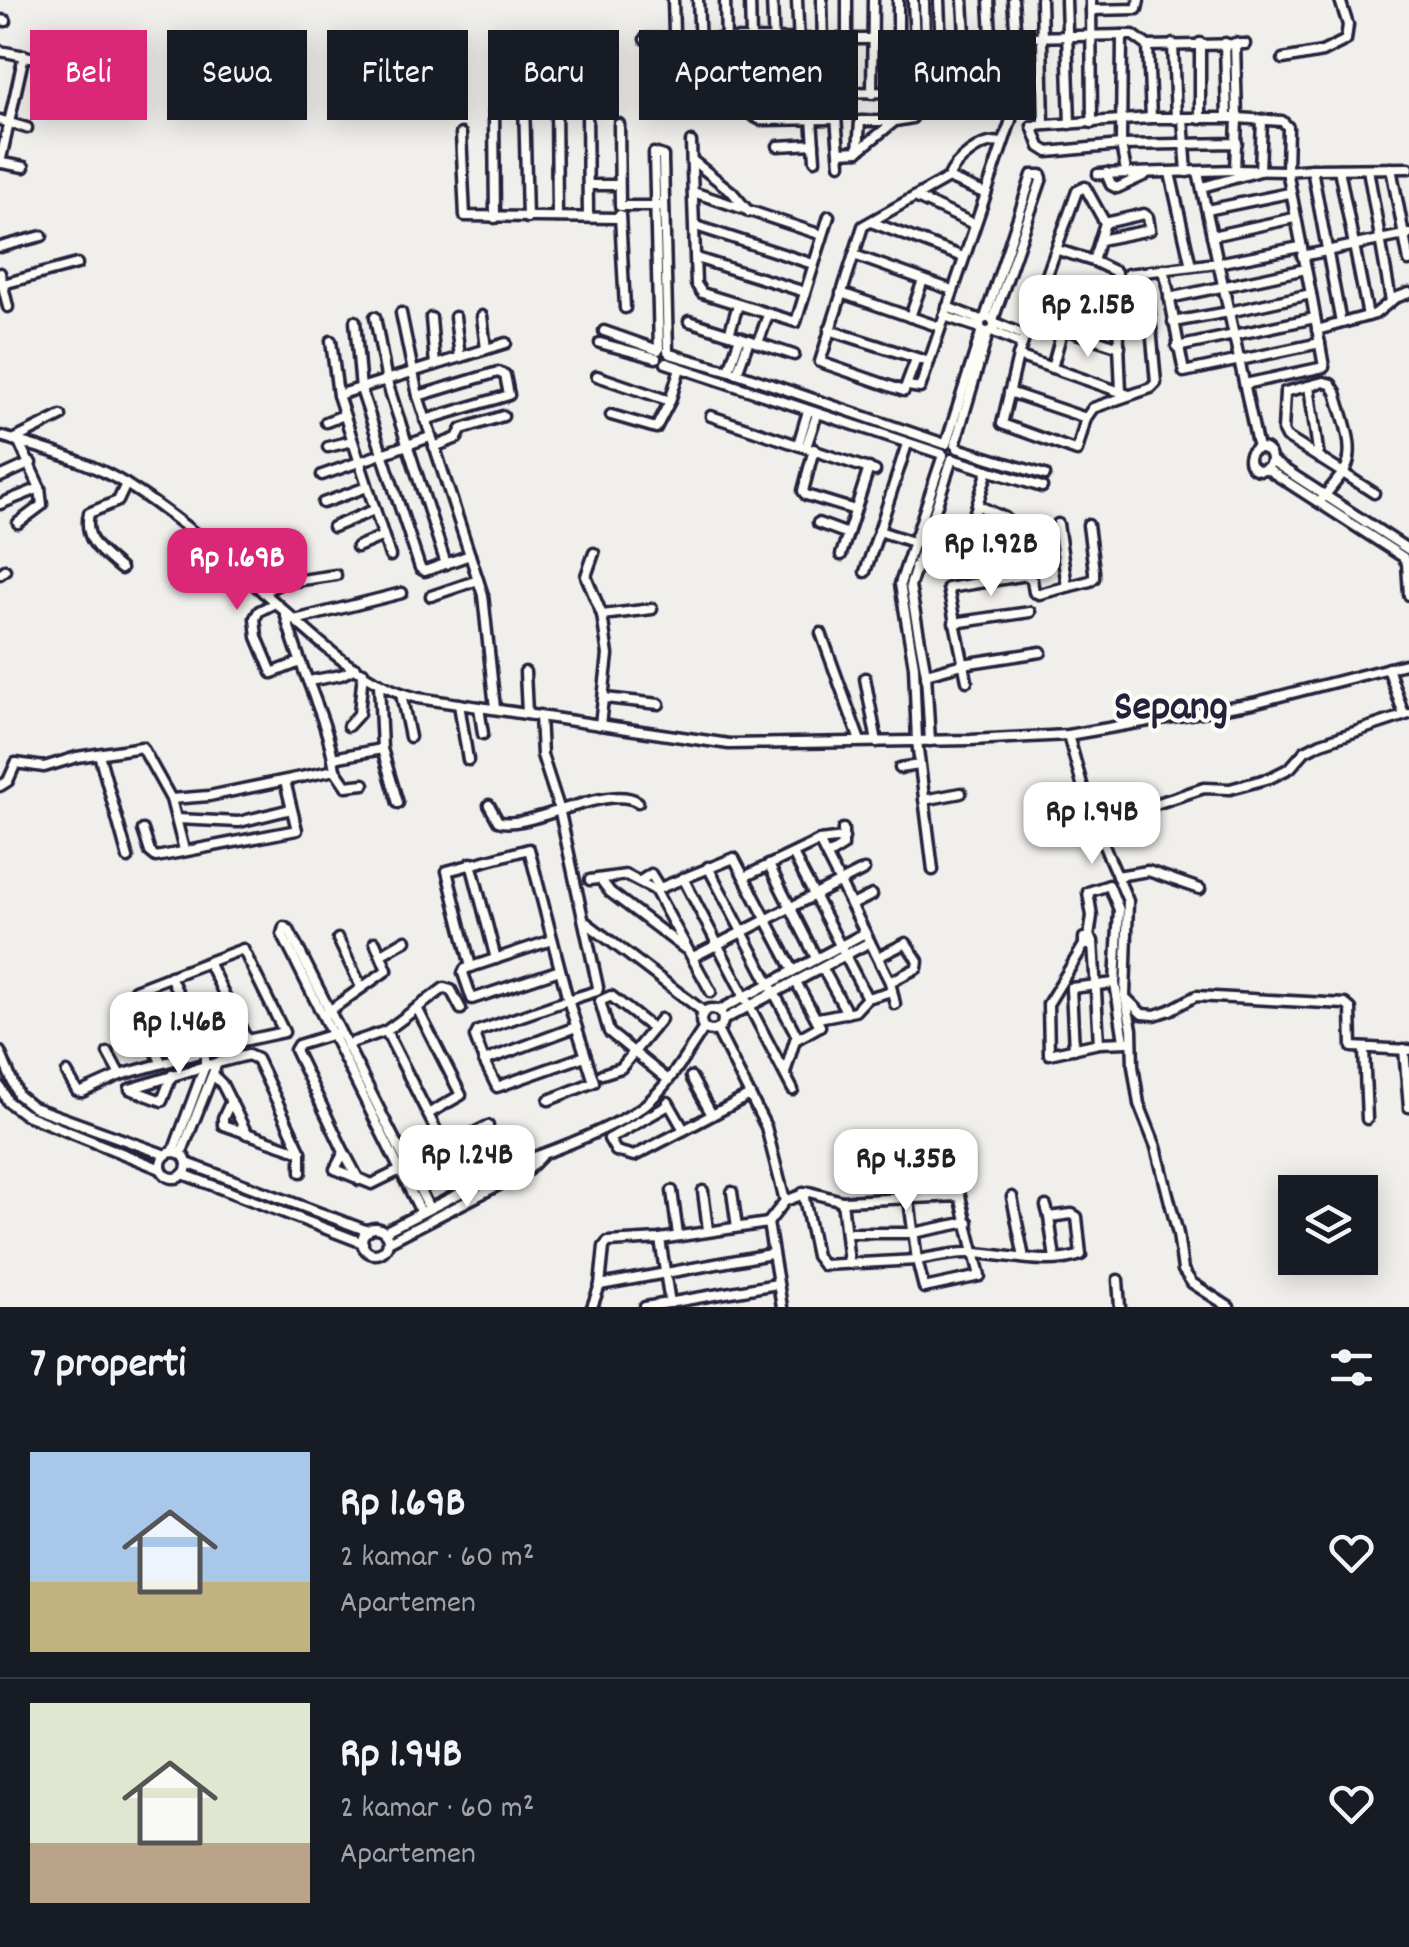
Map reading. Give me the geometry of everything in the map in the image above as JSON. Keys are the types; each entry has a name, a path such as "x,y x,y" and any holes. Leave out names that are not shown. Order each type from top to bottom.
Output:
{"street":[{"path":"673,0 674,30"},
{"path":"698,0 700,30"},
{"path":"725,0 726,30"},
{"path":"750,0 750,30"},
{"path":"772,0 774,30"},
{"path":"797,0 799,30"},
{"path":"822,0 823,30"},
{"path":"846,0 847,30"},
{"path":"872,94 873,0"},
{"path":"898,0 899,30"},
{"path":"912,0 913,30"},
{"path":"924,0 926,30"},
{"path":"939,0 940,30"},
{"path":"963,0 964,30"},
{"path":"990,0 991,30"},
{"path":"1013,0 1015,30"},
{"path":"1040,0 1044,124"},
{"path":"1066,0 1070,124"},
{"path":"1092,123 1091,5 1137,9 1139,0"},
{"path":"1284,59 1322,52 1346,40 1348,25 1340,0"},
{"path":"1036,38 1133,35 1148,46 1235,43 1235,170"},
{"path":"1122,36 1122,145 1126,171"},
{"path":"858,41 878,41"},
{"path":"1200,43 1200,119"},
{"path":"1172,44 1186,172"},
{"path":"1148,46 1151,118"},
{"path":"0,51 30,57"},
{"path":"24,56 1,163 24,167"},
{"path":"858,95 878,94"},
{"path":"1237,143 1122,145 1048,152 1031,130 1033,125 1151,118 1232,118 1287,124 1289,193 1316,318 1322,369 1245,384"},
{"path":"0,120 27,128"},
{"path":"494,120 496,218"},
{"path":"525,120 527,218"},
{"path":"556,120 557,218"},
{"path":"586,120 588,216"},
{"path":"812,120 815,160"},
{"path":"835,120 840,164"},
{"path":"858,151 860,121 901,120"},
{"path":"908,386 921,386 1010,120"},
{"path":"1260,171 1262,120"},
{"path":"840,152 858,151 895,121"},
{"path":"620,124 625,308"},
{"path":"462,134 464,214 470,218 620,218"},
{"path":"690,142 697,290 796,322 828,216"},
{"path":"916,359 908,386 902,391 822,365 820,360 862,226 948,178 956,162 990,142 1001,143"},
{"path":"778,146 814,144"},
{"path":"658,206 663,156 654,153 663,354"},
{"path":"692,160 732,192 749,212"},
{"path":"1392,168 1409,261"},
{"path":"1150,173 1117,188 1102,174 1126,171 1409,168"},
{"path":"1312,169 1341,323"},
{"path":"1340,169 1368,316"},
{"path":"1368,169 1391,300"},
{"path":"1202,187 1260,171"},
{"path":"1198,172 1258,448 1402,557 1407,563 1409,595"},
{"path":"1170,173 1190,266"},
{"path":"930,741 926,674 900,584 951,445 1032,174 1041,174 987,325"},
{"path":"948,178 984,193"},
{"path":"589,185 619,185"},
{"path":"1093,261 1105,223 1089,192 1081,188 1018,356 1004,426 1074,451 1080,449 1086,418 1099,405 1156,383 1148,294 1142,288 1117,289"},
{"path":"693,192 822,235"},
{"path":"1207,210 1289,193"},
{"path":"917,198 974,224"},
{"path":"620,206 658,206"},
{"path":"1100,240 1150,230 1144,214 1105,223"},
{"path":"1212,236 1294,218"},
{"path":"871,222 963,257"},
{"path":"696,226 814,264"},
{"path":"1128,274 1328,250 1406,234"},
{"path":"0,248 42,236"},
{"path":"1058,250 1114,270 1125,393"},
{"path":"854,255 952,290"},
{"path":"696,258 806,292"},
{"path":"3,284 77,264"},
{"path":"1164,270 1184,372 1320,344"},
{"path":"1169,298 1306,270"},
{"path":"0,273 8,307"},
{"path":"910,316 922,280"},
{"path":"1046,284 1119,306"},
{"path":"1317,330 1368,316 1409,293"},
{"path":"841,294 940,327"},
{"path":"1173,322 1311,294"},
{"path":"729,334 738,305"},
{"path":"401,312 418,396 488,618 496,708"},
{"path":"945,312 1024,340"},
{"path":"733,371 768,315"},
{"path":"482,316 486,349"},
{"path":"375,317 386,382 446,564"},
{"path":"431,318 435,364"},
{"path":"454,318 460,357"},
{"path":"1177,347 1316,318"},
{"path":"1033,319 1120,347"},
{"path":"689,320 794,355"},
{"path":"354,321 362,389 420,568 425,570 470,556"},
{"path":"1052,368 1064,328"},
{"path":"829,330 929,362"},
{"path":"604,331 663,354 680,368 1042,487"},
{"path":"331,341 338,395 390,556"},
{"path":"338,395 506,343"},
{"path":"600,343 733,371 1044,474"},
{"path":"1018,356 1125,393"},
{"path":"611,415 654,429 660,425 680,368"},
{"path":"418,396 501,371 505,375 509,395 425,420"},
{"path":"597,376 670,401"},
{"path":"1322,499 1343,473 1350,463 1336,392 1328,383 1284,394 1283,432 1286,437 1343,473 1374,493"},
{"path":"1309,386 1319,458"},
{"path":"1009,392 1086,418"},
{"path":"812,412 803,491 855,510"},
{"path":"326,422 344,415"},
{"path":"16,441 61,416"},
{"path":"434,447 456,438 462,429 503,416"},
{"path":"712,416 872,470 841,554"},
{"path":"0,436 80,462 126,484 359,670 401,694 459,704 730,744 930,741 1068,735 1254,704 1409,663"},
{"path":"322,475 430,437"},
{"path":"1258,448 1250,456 1251,466 1258,470 1286,437"},
{"path":"16,441 31,463 42,504 18,524"},
{"path":"328,447 352,441"},
{"path":"864,572 908,444"},
{"path":"947,457 957,454 951,445"},
{"path":"0,477 31,463"},
{"path":"959,563 988,470"},
{"path":"121,568 97,548 87,526 89,513 118,501 126,484"},
{"path":"323,502 367,487"},
{"path":"0,504 40,488"},
{"path":"1322,499 1409,550"},
{"path":"970,526 1005,520 977,505"},
{"path":"334,527 374,510"},
{"path":"818,523 848,534"},
{"path":"1058,524 1067,587"},
{"path":"966,681 947,592 952,586 1027,575 1036,593 1094,578 1088,525"},
{"path":"879,531 917,544"},
{"path":"357,546 383,536"},
{"path":"917,544 910,612 919,766 934,870"},
{"path":"174,561 207,546"},
{"path":"594,552 586,576 602,615 608,656 600,724"},
{"path":"915,567 1020,556"},
{"path":"214,571 214,564 222,558"},
{"path":"263,592 281,583 336,575"},
{"path":"431,596 478,580"},
{"path":"296,620 402,593"},
{"path":"274,602 255,618 267,665 272,673 300,662"},
{"path":"602,615 652,609"},
{"path":"285,612 310,681 335,770 346,786 364,784"},
{"path":"954,623 1030,612"},
{"path":"821,633 860,741"},
{"path":"926,674 1041,652"},
{"path":"1096,829 1136,810 1204,788 1230,789 1270,778 1290,768 1305,751 1321,743 1406,714 1388,668"},
{"path":"310,681 359,670"},
{"path":"348,726 359,714 359,670"},
{"path":"525,672 527,713"},
{"path":"865,678 877,742"},
{"path":"379,682 382,749 398,803"},
{"path":"916,689 928,688"},
{"path":"401,694 410,737"},
{"path":"606,698 659,704"},
{"path":"459,704 468,760"},
{"path":"479,707 483,734"},
{"path":"917,710 928,711"},
{"path":"540,715 542,754 559,808 598,989 476,1032 494,1084 502,1086 584,1056"},
{"path":"1068,735 1096,829 1129,906 1125,996 1128,1042"},
{"path":"0,786 8,780 16,763 44,767 142,747 171,799 184,850"},
{"path":"333,758 382,749"},
{"path":"99,754 128,858"},
{"path":"900,768 919,766"},
{"path":"171,799 209,796 335,770"},
{"path":"143,830 153,856 297,830 285,781"},
{"path":"924,800 960,793"},
{"path":"489,806 498,821 508,824 559,808 625,796 638,802"},
{"path":"1030,822 1087,803"},
{"path":"177,819 234,822 291,809"},
{"path":"744,878 844,834 843,846 828,856"},
{"path":"819,842 878,957 895,1004"},
{"path":"471,967 447,871 529,849 568,1000 594,1082 549,1100"},
{"path":"793,854 867,998"},
{"path":"657,888 734,858 793,970"},
{"path":"472,863 496,959"},
{"path":"768,865 816,958"},
{"path":"708,867 798,1038"},
{"path":"690,954 716,946 864,870"},
{"path":"1117,876 1148,871 1200,889"},
{"path":"590,880 626,874 657,888 711,992"},
{"path":"683,878 793,1090"},
{"path":"601,880 610,892 690,954"},
{"path":"1099,1043 1088,942 1092,916 1088,892 1109,884 1119,910 1115,983 1139,1104 1159,1158 1186,1278 1229,1307"},
{"path":"852,906 872,894"},
{"path":"583,920 704,1012 721,1016 771,988 793,970 840,946 868,938"},
{"path":"326,1012 282,934 284,927 290,930 326,1012 425,1210"},
{"path":"771,988 823,969 868,938"},
{"path":"338,939 361,987"},
{"path":"382,954 406,940"},
{"path":"552,940 463,973 472,999 560,970"},
{"path":"326,1012 387,970 375,942"},
{"path":"1088,942 1048,1006 1049,1054 1099,1043 1128,1042"},
{"path":"818,1018 860,1008 867,998 917,968 918,962 906,944 878,957"},
{"path":"67,1073 77,1091 82,1092 120,1074 284,1032 243,949 138,987 133,994 161,1062"},
{"path":"208,962 247,1040"},
{"path":"823,969 847,1014"},
{"path":"161,1168 176,1156 202,1086 205,1052 170,976"},
{"path":"784,1073 791,1046 819,1028 818,1018 796,982"},
{"path":"1056,990 1115,983"},
{"path":"348,1044 386,1031 448,988 461,1009"},
{"path":"1072,988 1074,1049"},
{"path":"654,1029 611,996 600,1001 608,1032 666,1080"},
{"path":"1125,996 1142,1014 1155,1014 1196,996 1349,1006 1350,1044 1364,1049 1407,1050 1409,1108"},
{"path":"417,1008 461,1095 428,1114"},
{"path":"704,1012 704,1028"},
{"path":"721,1016 717,1030 766,1127 784,1199"},
{"path":"602,1074 621,1068 661,1019"},
{"path":"484,1061 576,1027"},
{"path":"704,1028 717,1030"},
{"path":"384,1232 523,1161 541,1157 637,1110 666,1080 704,1028"},
{"path":"386,1031 445,1148"},
{"path":"337,1034 348,1044 404,1169"},
{"path":"337,1034 298,1044 295,1050 359,1180"},
{"path":"1364,1049 1366,1120"},
{"path":"0,1052 24,1101 368,1231 378,1229 388,1242"},
{"path":"108,1053 120,1074"},
{"path":"172,1075 162,1101 129,1088 130,1086 248,1055 257,1059 302,1152 301,1172"},
{"path":"202,1086 217,1063"},
{"path":"213,1074 248,1134"},
{"path":"691,1077 712,1115"},
{"path":"0,1087 8,1102 24,1114 161,1168 173,1178 183,1174 363,1243 367,1251 376,1254 383,1252 388,1242 528,1170 541,1157"},
{"path":"684,1130 668,1104 608,1141 617,1152 632,1157 684,1130 750,1094"},
{"path":"231,1101 224,1125 302,1152"},
{"path":"344,1152 336,1169 372,1184 488,1126"},
{"path":"176,1156 183,1174"},
{"path":"672,1190 678,1235"},
{"path":"703,1190 708,1230"},
{"path":"732,1192 738,1226"},
{"path":"804,1193 818,1260 823,1264 917,1260 958,1253 1076,1258 1082,1250 1075,1214 1049,1217"},
{"path":"782,1307 770,1254 768,1223 784,1199 804,1193 842,1201 909,1200 956,1194 960,1196 976,1253 980,1272 977,1279 921,1286 909,1200"},
{"path":"1012,1197 1024,1258"},
{"path":"842,1201 849,1264"},
{"path":"1046,1206 1055,1259"},
{"path":"846,1233 913,1233 968,1222"},
{"path":"592,1307 608,1242 660,1239 768,1223"},
{"path":"363,1243 368,1231"},
{"path":"660,1239 670,1304"},
{"path":"600,1285 770,1254"},
{"path":"1118,1280 1120,1307"},
{"path":"645,1307 777,1284"}],"district":[{"name":"Sepang","path":"1171,703"}]}
